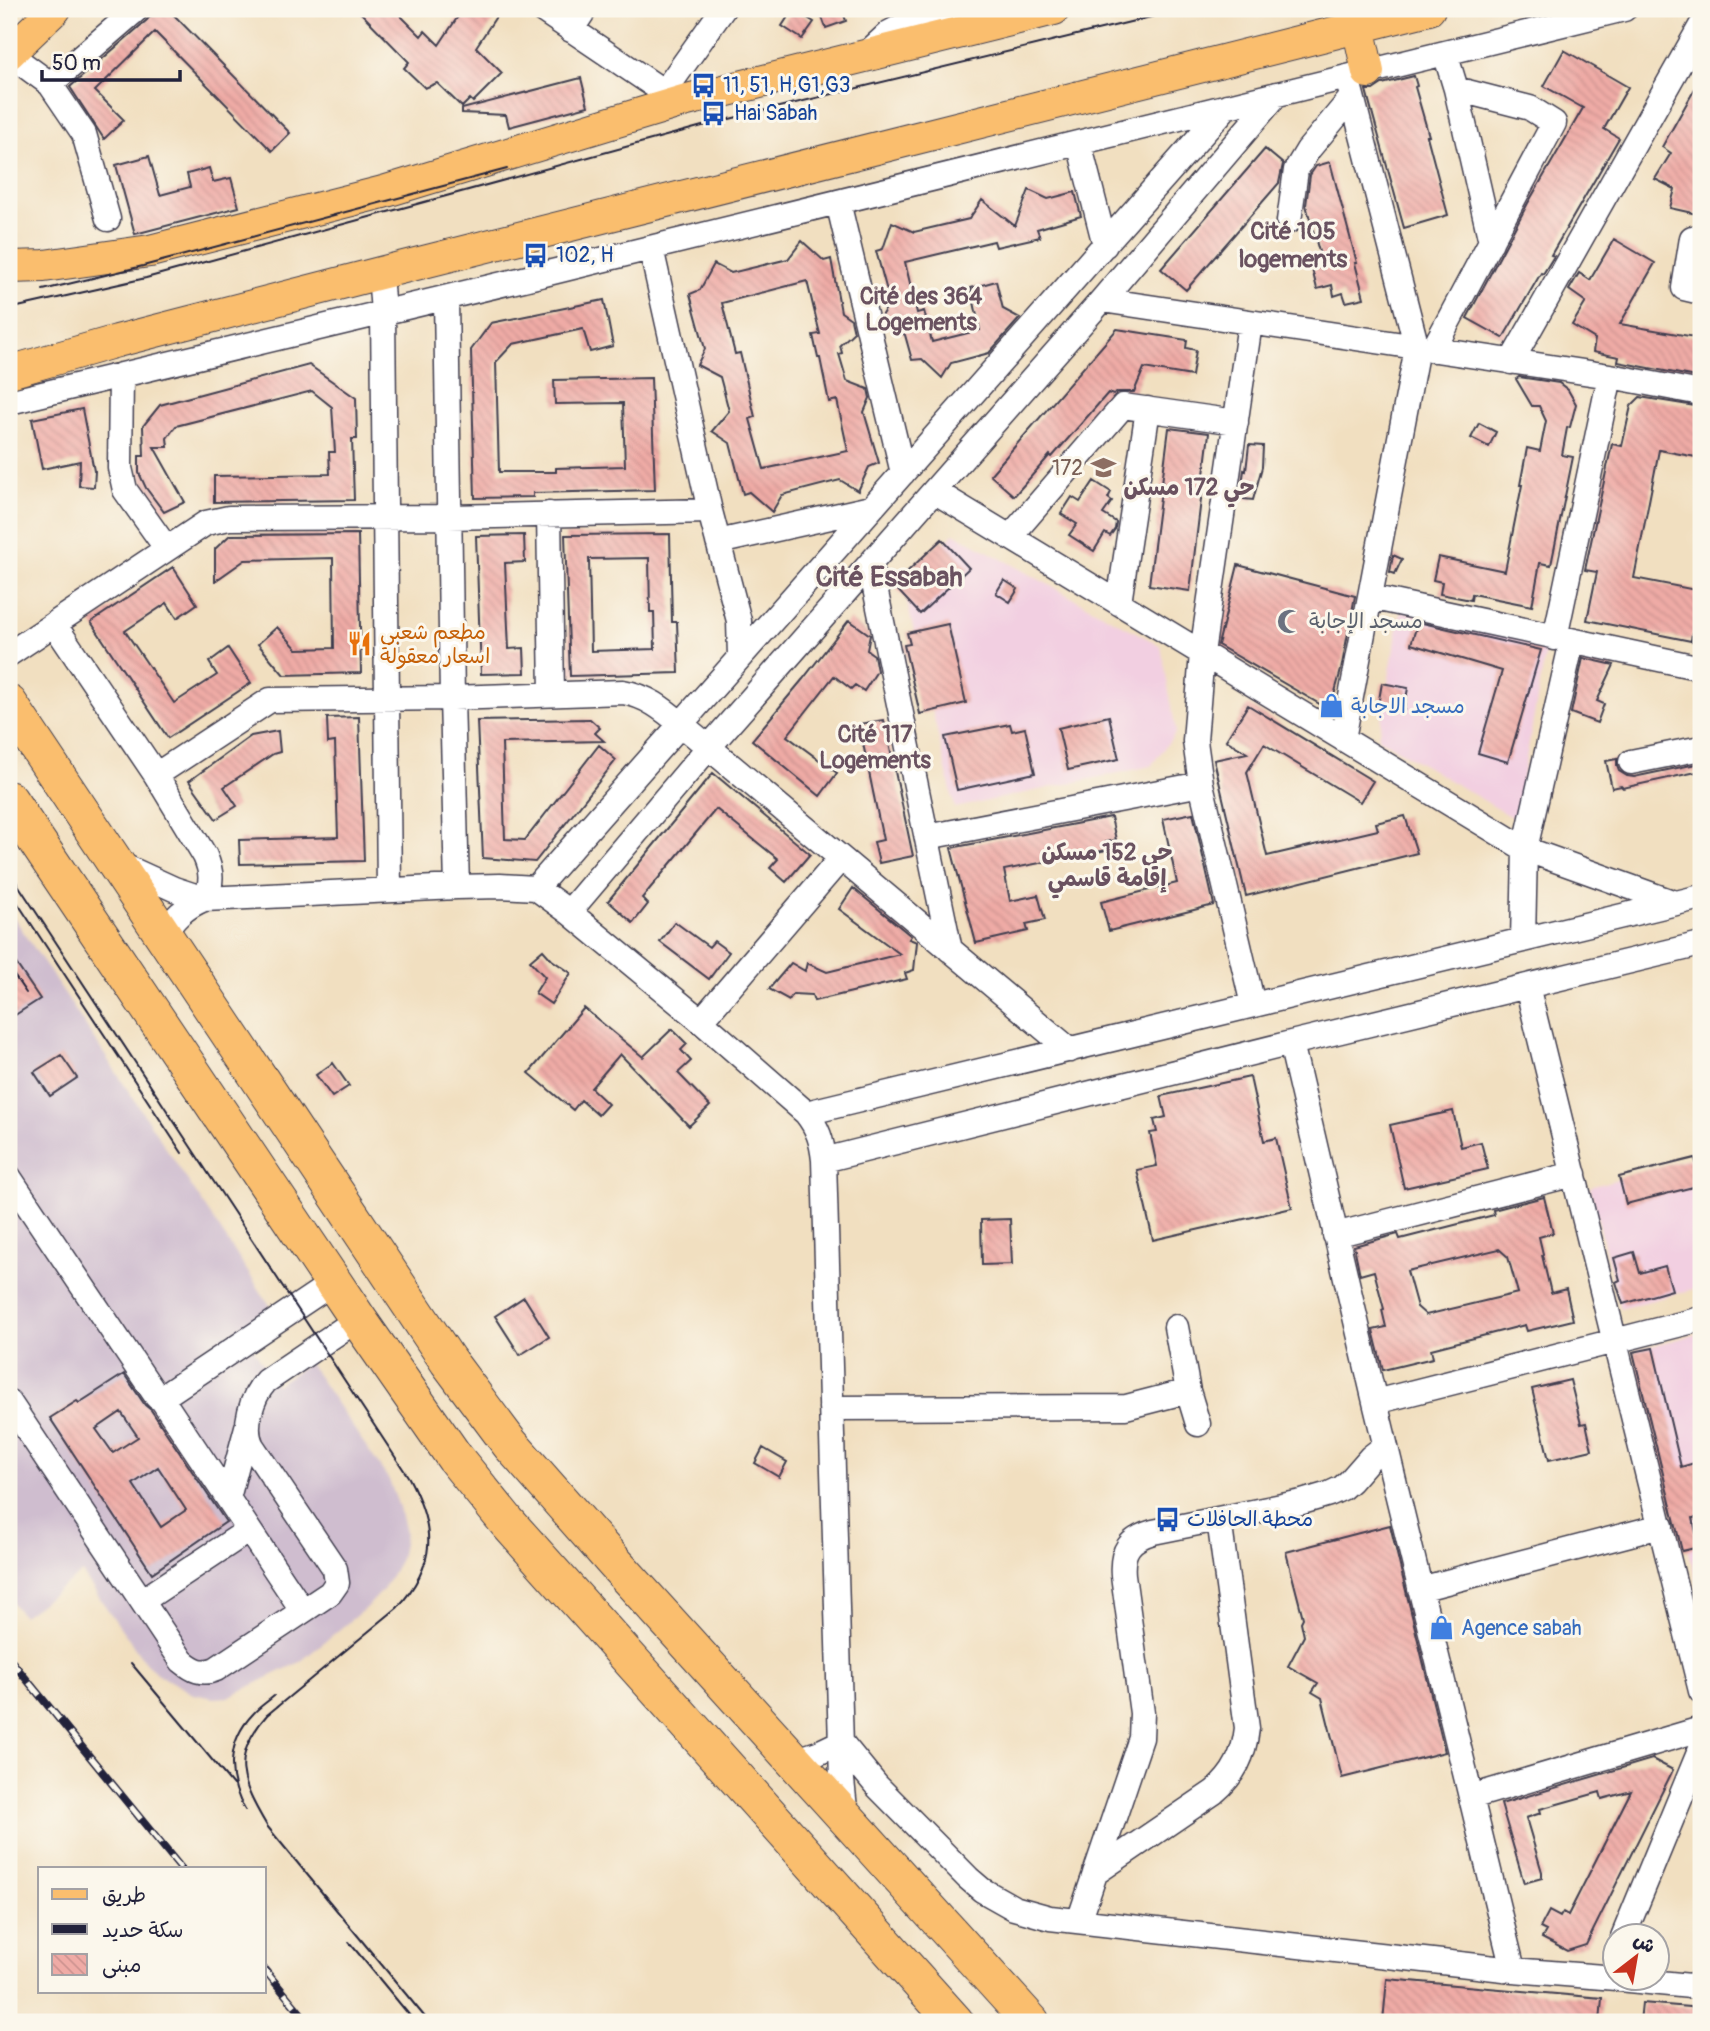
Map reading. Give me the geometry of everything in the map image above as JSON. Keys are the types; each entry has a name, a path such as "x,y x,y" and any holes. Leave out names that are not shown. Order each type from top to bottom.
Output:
{"highway":[{"path":"9,704 448,1361 510,1444 1031,2022"},
{"path":"9,800 358,1319 455,1458 507,1522 948,2016"}],"main road":[{"path":"9,53 55,9"},
{"path":"9,267 150,251 383,192 674,96 863,56 1054,9"},
{"path":"9,372 130,337 380,273 1429,9"},
{"path":"1356,82 1358,26"}],"street":[{"path":"50,83 137,9"},
{"path":"541,9 674,96 723,9"},
{"path":"571,30 585,9"},
{"path":"863,56 889,33 909,22 953,9"},
{"path":"9,402 1277,94 1356,82 1445,53 1624,9"},
{"path":"1511,362 1701,26"},
{"path":"9,53 50,83 84,134 108,219"},
{"path":"1445,53 1491,242"},
{"path":"1289,221 1296,170 1356,82"},
{"path":"1356,82 1425,349"},
{"path":"1343,738 1370,597 1425,349 1491,242 1553,123 1530,108 1455,89"},
{"path":"569,912 708,748 1102,300 1277,94"},
{"path":"536,888 1227,106"},
{"path":"1079,143 1104,245"},
{"path":"838,202 903,473"},
{"path":"1701,240 1692,238 1684,288 1701,292"},
{"path":"651,248 710,511 739,621 740,657"},
{"path":"380,273 383,313 389,890"},
{"path":"446,298 457,887"},
{"path":"1102,300 1610,376 1701,393"},
{"path":"1250,323 1202,653 1195,741 1201,784 1253,1005"},
{"path":"121,375 120,468 125,490 167,549"},
{"path":"1523,940 1525,849 1610,376"},
{"path":"1010,537 1123,406 1236,422"},
{"path":"1119,603 1148,410"},
{"path":"934,491 1525,849 1675,903"},
{"path":"718,542 872,508"},
{"path":"9,654 206,523 229,518 449,517 710,511"},
{"path":"549,514 552,694"},
{"path":"870,564 950,950"},
{"path":"1370,597 1701,668"},
{"path":"54,624 156,775 210,866 212,878 204,899 180,913 163,936"},
{"path":"156,775 270,700 452,698 623,692 639,694 681,724 1070,1050"},
{"path":"1631,762 1701,748"},
{"path":"927,836 1201,784"},
{"path":"701,1021 841,859"},
{"path":"117,863 204,899 457,887 536,888 553,898 701,1021 806,1113 816,1125 824,1160 841,1742 846,1818"},
{"path":"806,1113 1701,897"},
{"path":"824,1160 1701,944"},
{"path":"1527,986 1701,1691"},
{"path":"1291,1043 1385,1446 1513,1970"},
{"path":"1335,1235 1574,1174"},
{"path":"9,1177 303,1611"},
{"path":"161,1398 334,1282"},
{"path":"228,1498 256,1396 266,1381 358,1319"},
{"path":"1375,1402 1701,1319"},
{"path":"1176,1327 1188,1391 1198,1424"},
{"path":"831,1408 1126,1407 1188,1391"},
{"path":"9,1402 182,1661 195,1671 209,1672 216,1669 334,1589 337,1583 335,1569 252,1446 247,1427"},
{"path":"1080,1921 1138,1750 1142,1726 1122,1563 1131,1542 1141,1535 1329,1494 1342,1488 1385,1446"},
{"path":"1095,1873 1214,1792 1235,1771 1241,1757 1247,1728 1219,1519"},
{"path":"1420,1589 1661,1526"},
{"path":"142,1601 249,1530"},
{"path":"1471,1797 1701,1729"},
{"path":"794,1760 841,1742"},
{"path":"841,1742 877,1786 968,1878 998,1900 1031,1914 1513,1970 1602,1972"},
{"path":"1629,1923 1701,1748"},
{"path":"1672,1982 1701,1987"}],"shaded area":[{"path":"954,533 1161,646 1176,732 1151,766 955,808 904,589"},
{"path":"1401,611 1547,645 1515,819 1378,738"},
{"path":"9,910 275,1313 244,1333 276,1385 309,1363 389,1480 399,1507 405,1533 400,1559 383,1590 369,1605 300,1662 228,1697 214,1698 193,1694 159,1675 146,1664 82,1573 23,1616 9,1599"},
{"path":"1701,1155 1701,1287 1620,1309 1590,1187"},
{"path":"1701,1333 1701,1600 1637,1350"}],"building":[{"path":"152,9 168,9 290,133 272,151 155,32 95,91 124,120 104,139 70,87 147,20"},
{"path":"357,9 394,9 421,36 425,31 439,45 463,9 501,9 476,47 502,73 473,102 470,99 462,107 437,83 425,88 404,68 409,62"},
{"path":"793,9 814,22 802,39 782,26"},
{"path":"819,9 842,9 846,21 826,28"},
{"path":"1564,50 1628,87 1604,129 1619,138 1551,255 1554,256 1503,338 1467,318 1528,203 1583,108 1544,86"},
{"path":"1414,76 1448,215 1404,228 1366,90"},
{"path":"581,78 588,106 509,127 506,115 462,113 462,109"},
{"path":"1701,78 1701,215 1670,208 1675,189 1655,179 1671,153 1662,147"},
{"path":"1265,149 1283,164 1279,183 1186,290 1161,269"},
{"path":"149,156 160,195 190,187 187,174 209,168 213,182 231,178 239,207 135,234 116,165"},
{"path":"1330,162 1364,298 1346,302 1343,293 1334,296 1332,285 1317,289 1312,269 1323,266 1306,205 1310,175 1316,166"},
{"path":"1029,190 1048,199 1075,192 1081,216 1037,229 1040,237 996,247 994,241 905,262 917,313 924,311 932,342 980,330 971,288 996,281 1003,309 1020,318 989,353 951,363 942,378 922,359 912,360 905,335 882,322 881,316 890,302 876,251 883,249 892,222 914,232 969,219 982,200 1015,226"},
{"path":"1614,239 1655,263 1620,324 1701,338 1701,378 1618,362 1619,357 1593,352 1595,339 1572,325 1586,302 1569,290 1579,273 1590,280"},
{"path":"802,241 824,261 831,259 841,312 851,319 854,332 840,345 842,353 839,354 847,381 868,389 870,398 864,412 879,463 869,467 858,491 840,480 782,495 772,512 749,492 743,494 730,443 712,431 729,411 720,377 697,365 705,349 690,294 700,290 714,264 731,273 788,259","holes":["807,281 820,334 813,335 818,358 829,402 837,400 848,451 764,469 750,419 755,417 740,353 735,354 722,303"]},
{"path":"604,300 613,346 590,352 583,329 513,344 496,362 499,472 556,472 556,468 625,466 623,403 555,404 554,380 651,378 655,490 533,493 533,497 475,498 471,350 491,323"},
{"path":"1117,329 1187,340 1186,348 1196,350 1192,376 1144,368 1134,392 1118,392 1113,395 1108,393 1014,496 990,475"},
{"path":"309,365 356,398 357,439 352,439 354,500 214,502 214,476 330,474 329,452 335,452 332,407 312,391 176,426 167,438 168,447 154,447 185,502 164,512 146,488 139,473 139,456 144,456 143,426 160,405"},
{"path":"1519,377 1559,383 1568,390 1576,404 1570,427 1567,428 1562,455 1573,457 1551,565 1540,563 1532,606 1472,594 1471,600 1440,594 1442,582 1433,580 1438,557 1505,571 1527,448 1540,451 1546,421 1539,406 1532,406 1516,379"},
{"path":"1640,397 1701,407 1701,458 1659,450 1634,578 1701,591 1701,635 1692,633 1691,641 1587,620 1597,572 1585,570 1612,444 1622,446 1631,406"},
{"path":"82,409 95,471 94,487 79,486 80,461 42,469 32,419"},
{"path":"1479,423 1496,432 1489,447 1471,438"},
{"path":"1169,428 1209,433 1190,591 1149,585"},
{"path":"1249,445 1263,446 1262,467 1253,500 1244,499 1244,492 1241,492"},
{"path":"1094,481 1111,492 1108,498 1112,501 1103,514 1116,522 1110,536 1105,533 1094,551 1069,535 1077,524 1061,514 1072,497 1080,502"},
{"path":"358,534 361,673 284,675 258,644 277,627 297,649 334,648 333,558 245,560 215,581 215,549 230,535"},
{"path":"670,534 672,622 677,622 679,673 570,676 565,535","holes":["649,558 650,612 654,612 655,649 591,651 589,559"]},
{"path":"524,535 525,562 505,563 509,649 524,648 525,673 481,674 476,536"},
{"path":"942,539 969,568 920,614 893,585"},
{"path":"1393,555 1402,559 1395,574 1390,572"},
{"name":"مسجد الإجابة","path":"1238,565 1355,596 1341,670 1330,710 1218,645"},
{"path":"173,567 197,604 177,618 167,603 125,631 174,703 217,675 209,662 228,648 251,683 168,738 91,622"},
{"path":"1004,580 1018,589 1010,602 996,593"},
{"path":"849,620 870,635 867,650 874,655 877,671 864,691 855,685 851,689 834,676 787,736 837,773 820,796 752,740"},
{"path":"1418,622 1541,650 1508,762 1478,753 1502,671 1411,644"},
{"path":"948,624 966,703 920,714 904,645 910,644 907,633"},
{"path":"1583,658 1614,665 1597,701 1604,704 1597,723 1571,713"},
{"path":"1382,683 1408,688 1404,710 1378,705"},
{"path":"1248,705 1373,781 1360,802 1264,744 1247,772 1267,856 1378,830 1376,823 1405,816 1417,853 1246,896 1214,760 1247,753 1226,740"},
{"path":"1109,716 1119,759 1068,770 1058,728"},
{"path":"359,717 364,861 240,864 239,840 338,837 335,742 328,743 327,718"},
{"path":"590,719 600,728 595,733 604,741 502,743 505,839 525,840 599,745 616,760 535,862 483,858 477,721"},
{"path":"884,720 913,856 879,863 874,842 883,840 859,724"},
{"path":"1010,724 1012,731 1025,728 1035,773 957,790 945,737"},
{"path":"278,731 280,752 224,787 237,806 216,819 189,781 251,736"},
{"path":"1617,759 1619,771 1634,777 1701,763 1701,771 1612,788 1606,761"},
{"path":"713,773 810,854 786,882 770,868 778,859 716,809 642,898 648,904 633,923 608,901"},
{"path":"1193,813 1214,905 1109,931 1101,902 1177,883 1163,819"},
{"path":"1111,817 1116,840 1106,842 1107,850 1004,870 1010,901 1038,895 1045,920 1026,924 1028,931 976,943 951,848"},
{"path":"853,888 911,936 909,939 917,942 914,970 905,973 907,979 814,1001 812,995 793,994 789,1000 769,989 791,963 805,971 807,963 827,972 900,954 839,909"},
{"path":"675,922 709,947 714,941 729,952 709,979 660,942"},
{"path":"543,950 571,973 551,1004 535,993 545,977 530,961"},
{"path":"9,953 40,999 9,1019"},
{"path":"584,1008 643,1057 672,1029 687,1044 681,1050 691,1061 678,1073 710,1106 689,1126 620,1054 591,1088 608,1104 598,1115 581,1100 573,1110 529,1073"},
{"path":"61,1055 77,1078 50,1096 34,1072"},
{"path":"333,1063 349,1086 332,1097 316,1075"},
{"path":"1250,1077 1264,1141 1276,1138 1292,1208 1153,1240 1137,1170 1157,1166 1150,1133 1157,1132 1154,1120 1166,1117 1161,1096"},
{"path":"1453,1111 1461,1147 1481,1142 1488,1169 1404,1188 1390,1125"},
{"path":"1695,1158 1701,1185 1626,1204 1619,1177"},
{"path":"1544,1197 1553,1233 1539,1237 1542,1255 1551,1293 1566,1289 1573,1320 1527,1331 1525,1325 1431,1349 1433,1358 1383,1370 1373,1330 1386,1327 1384,1309 1374,1271 1360,1275 1354,1246 1398,1234 1400,1239 1494,1215 1493,1210","holes":["1499,1249 1508,1257 1518,1293 1426,1315 1417,1307 1407,1271"]},
{"path":"1010,1219 1012,1264 982,1265 981,1220"},
{"path":"1634,1252 1640,1273 1665,1266 1672,1290 1623,1304 1616,1282 1620,1280 1614,1258"},
{"path":"524,1297 549,1337 520,1355 495,1316"},
{"path":"1653,1348 1681,1467 1701,1461 1701,1517 1693,1518 1699,1547 1682,1551 1633,1352"},
{"path":"124,1374 226,1522 152,1573 50,1418 77,1401 79,1403","holes":["121,1412 138,1437 113,1453 96,1429","158,1467 186,1510 161,1527 133,1484"]},
{"path":"1570,1380 1581,1424 1586,1423 1592,1450 1549,1460 1532,1389"},
{"path":"763,1448 787,1462 779,1477 755,1463"},
{"path":"1390,1525 1445,1752 1342,1778 1322,1698 1312,1692 1318,1683 1288,1666 1304,1636 1301,1622 1303,1618 1286,1552"},
{"path":"1652,1759 1673,1770 1586,1945 1567,1951 1542,1938 1546,1931 1540,1928 1549,1911 1560,1917 1563,1912 1568,1915 1631,1791 1602,1799 1600,1792 1540,1809 1541,1813 1526,1818 1542,1878 1524,1883 1501,1804"},
{"path":"1387,1979 1602,1998 1600,2022 1491,2022 1460,2017 1459,2022 1383,2022"},
{"path":"1642,2003 1701,2008 1701,2022 1640,2022"}],"tram line":[{"path":"9,309 146,278 717,122 1184,9"},
{"path":"43,290 507,169"},
{"path":"9,871 409,1478 418,1496 428,1530 428,1546 420,1576 410,1592 397,1608 267,1715 248,1744 243,1770 251,1796 267,1826 429,2022"},
{"path":"9,890 182,1153"},
{"path":"9,968 26,993"},
{"path":"131,1663 233,1785"},
{"path":"245,1810 235,1785 232,1760 234,1748 244,1725 255,1711 274,1696"},
{"path":"349,1942 415,2022"}],"railway":[{"path":"9,1658 180,1867"},
{"path":"266,1971 308,2022"}],"place":[{"name":"11, 51, H,G1,G3","path":"703,85"},
{"name":"Hai Sabah","path":"714,113"},
{"name":"102, H","path":"536,255"},
{"name":"172","path":"1103,468"},
{"name":"مسجد الإجابة","path":"1289,621"},
{"name":"مطعم شعبي اسعار معقولة","path":"360,644"},
{"name":"مسجد الاجابة","path":"1331,706"},
{"name":"محطة الحافلات","path":"1167,1519"},
{"name":"Agence sabah","path":"1441,1628"}],"district":[{"name":"Cité 105 logements","path":"1293,245"},
{"name":"Cité des 364 Logements","path":"921,309"},
{"name":"حي 172 مسكن","path":"1189,487"},
{"name":"Cité Essabah","path":"889,577"},
{"name":"Cité 117 Logements","path":"875,747"},
{"name":"حي 152 مسكن إقامة قاسمي","path":"1107,865"}]}
